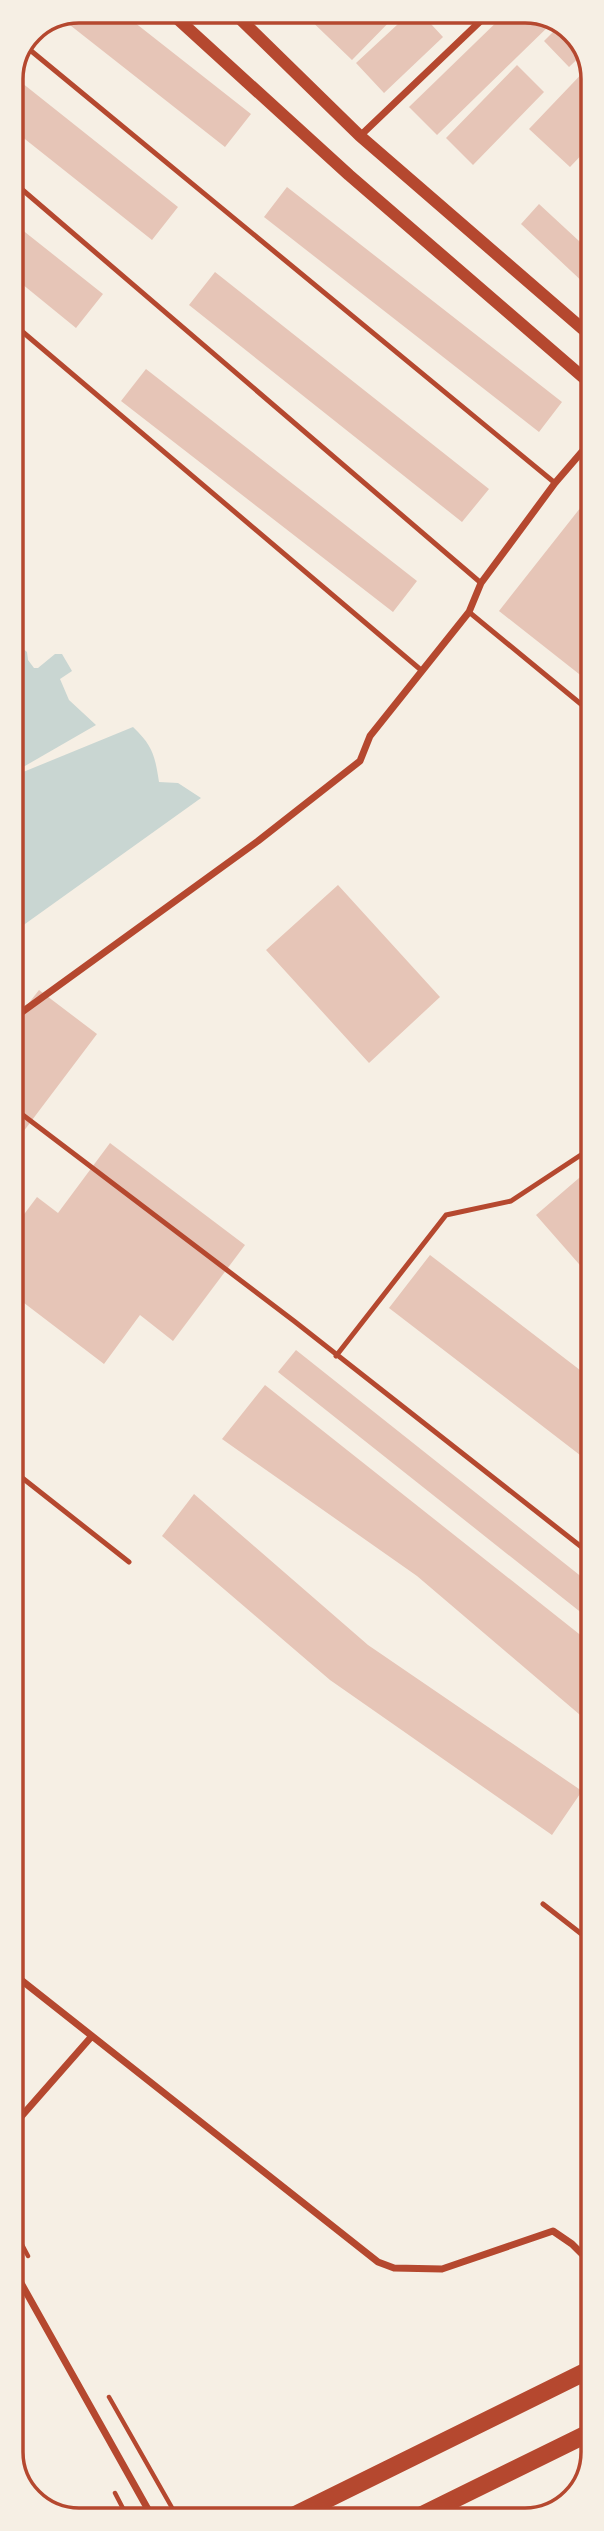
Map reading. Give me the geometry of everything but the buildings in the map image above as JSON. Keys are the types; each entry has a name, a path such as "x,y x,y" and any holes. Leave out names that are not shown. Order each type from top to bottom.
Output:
{"main road":[{"path":"309,2508 581,2374"},
{"path":"436,2508 581,2437"}],"street":[{"path":"182,23 349,175 581,375"},
{"path":"244,23 360,136 581,327"},
{"path":"360,136 478,23"},
{"path":"23,1011 258,841 360,761 370,736 469,612 481,583 555,483 581,453"},
{"path":"23,1981 378,2262 394,2267 442,2269 553,2231 581,2253"},
{"path":"23,2114 92,2036"},
{"path":"23,2287 147,2508"}],"lane":[{"path":"31,50 555,483"},
{"path":"23,191 481,583"},
{"path":"23,332 421,670"},
{"path":"469,612 581,704"},
{"path":"23,1115 294,1321 581,1547"},
{"path":"336,1356 446,1215 511,1201 581,1155"},
{"path":"23,1478 129,1562"},
{"path":"543,1903 581,1933"}],"shaded area":[{"path":"23,649 34,668 38,668 55,654 62,654 72,671 60,679 69,700 96,725 23,767"},
{"path":"133,727 152,752 159,782 178,783 201,798 23,925 23,772"}]}
